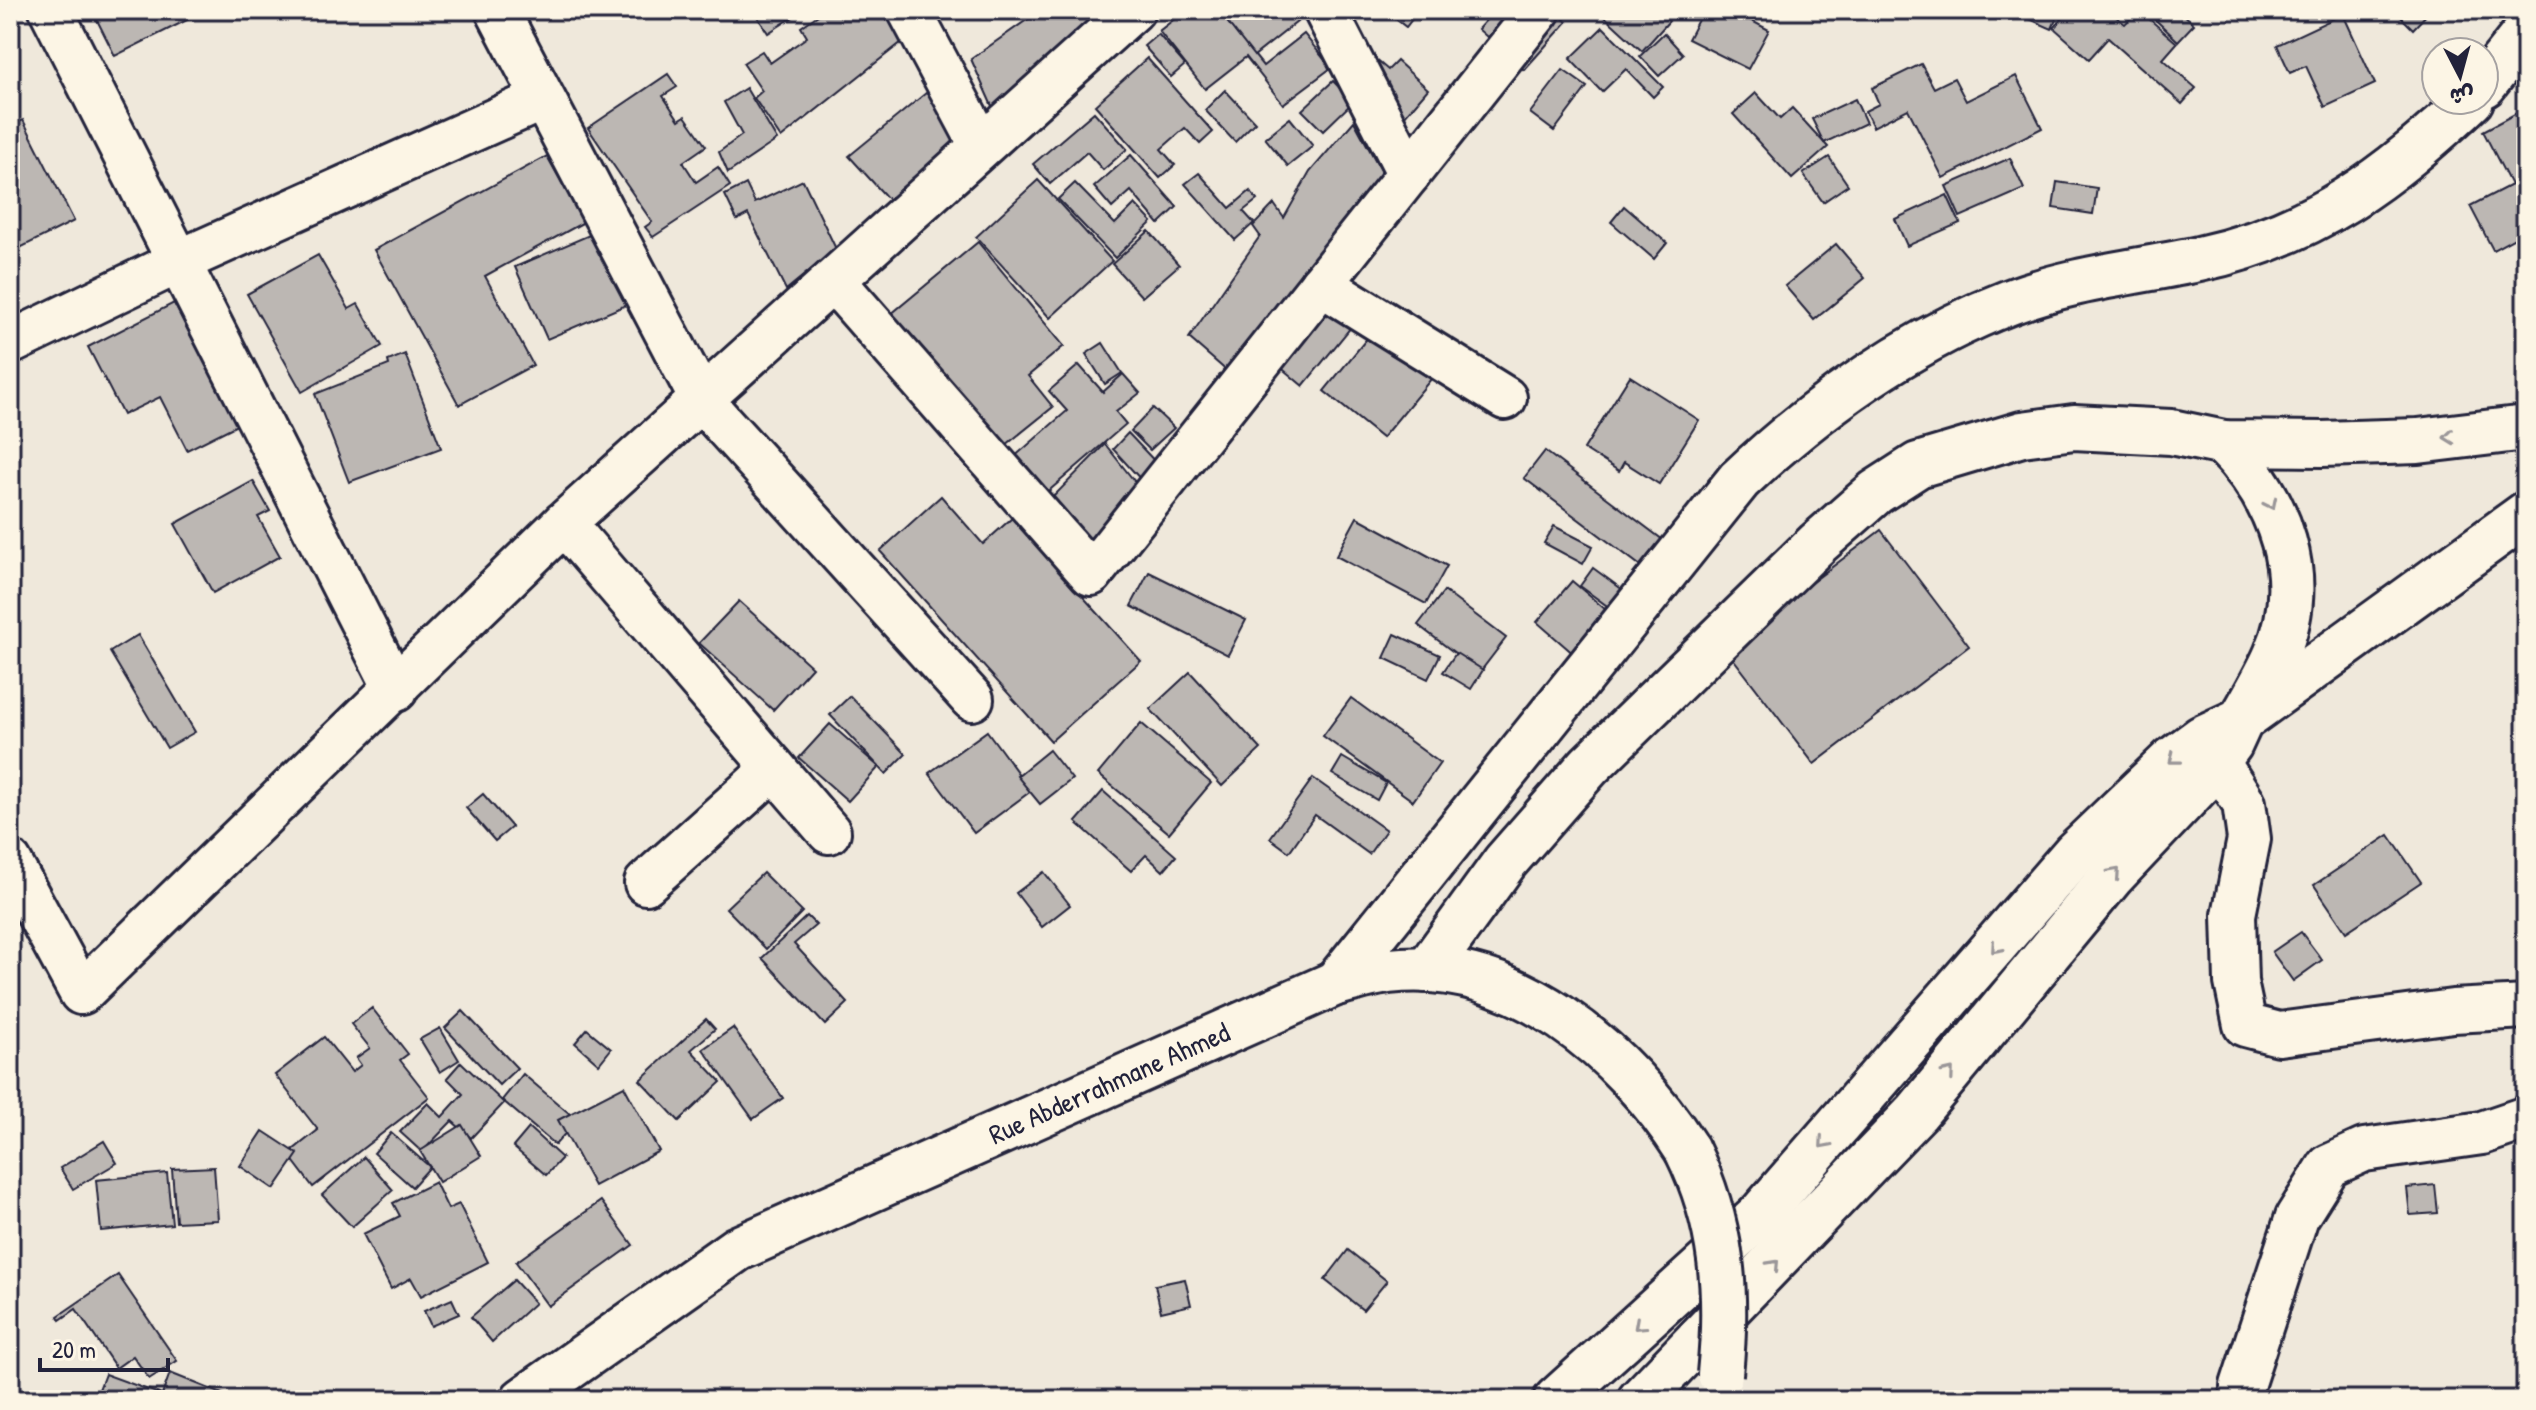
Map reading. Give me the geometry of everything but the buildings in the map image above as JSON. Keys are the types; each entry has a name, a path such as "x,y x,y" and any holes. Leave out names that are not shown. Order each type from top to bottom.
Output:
{"main road":[{"path":"2500,65 2526,32"},
{"path":"1336,983 1739,480 1781,441 1902,353 2012,301 2203,258 2285,232 2322,215 2358,196 2411,157 2454,116"},
{"path":"1427,970 1505,862 1589,766 1818,543 1876,492 1918,465 2022,434 2115,426 2224,443 2418,441 2526,428"},
{"path":"1640,1400 1917,1112 2112,876 2218,762 2277,653 2288,616 2291,578 2285,540 2272,503 2251,470 2224,443"},
{"path":"1556,1400 1759,1216 2075,853 2172,760 2202,738 2241,720 2526,514"},
{"name":"Rue Abderrahmane Ahmed","path":"523,1400 580,1363 737,1249 1336,983 1389,971 1427,970 1472,976 1513,991 1556,1015 1629,1074 1663,1111 1705,1186 1725,1280 1717,1387"}],"street":[{"path":"51,10 396,690"},
{"path":"497,10 702,401 972,699"},
{"path":"909,10 981,145"},
{"path":"10,862 81,993 396,690 564,523 1133,10"},
{"path":"1325,10 1409,174"},
{"path":"834,281 1091,574 1539,10"},
{"path":"10,343 180,261 542,99"},
{"path":"1321,284 1505,398"},
{"path":"564,523 829,832"},
{"path":"2218,762 2244,803 2249,839 2234,915 2236,982 2245,1025 2279,1034 2453,1011 2526,1007"},
{"path":"646,883 774,768"},
{"path":"2242,1400 2242,1386 2297,1217 2329,1166 2364,1150 2482,1133 2526,1118"}]}
